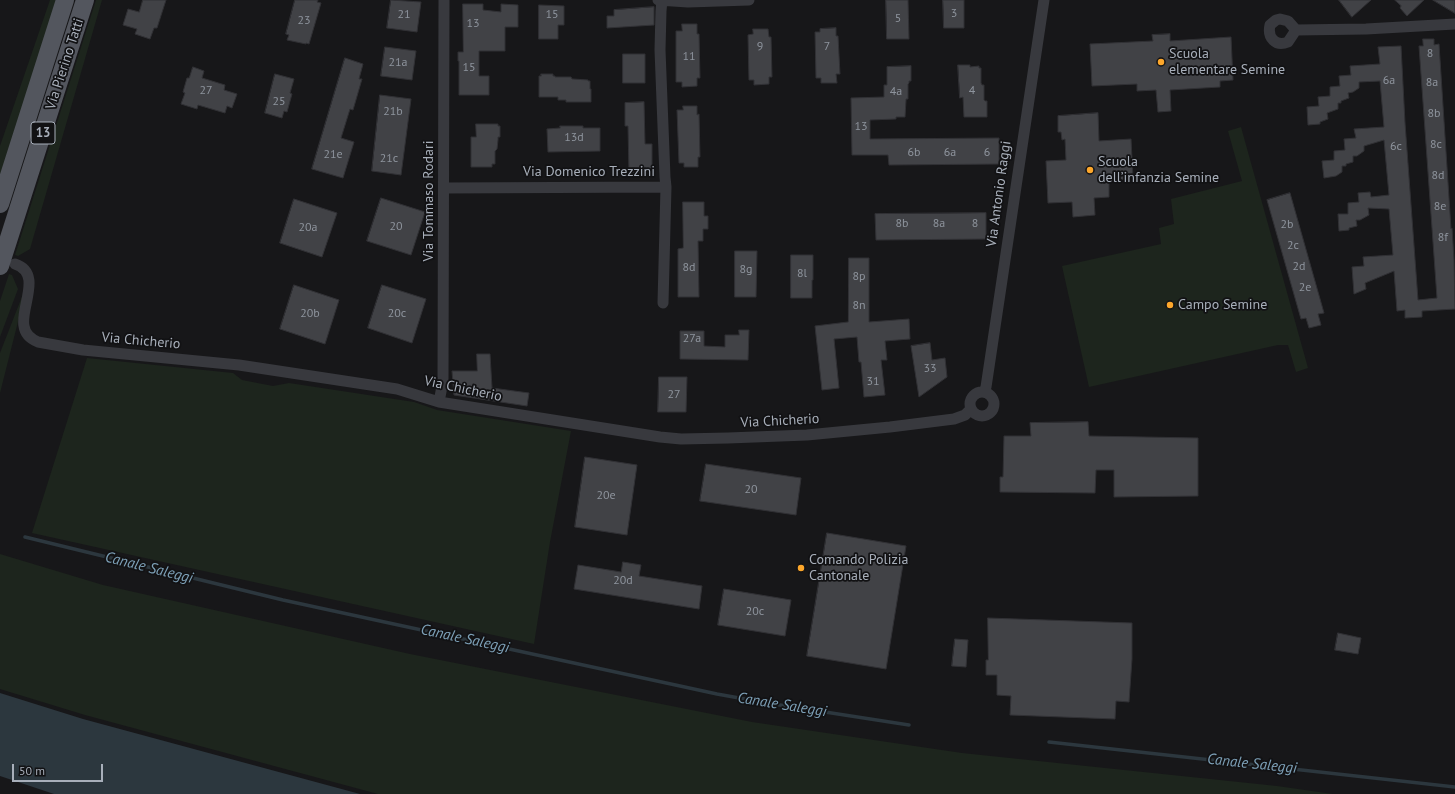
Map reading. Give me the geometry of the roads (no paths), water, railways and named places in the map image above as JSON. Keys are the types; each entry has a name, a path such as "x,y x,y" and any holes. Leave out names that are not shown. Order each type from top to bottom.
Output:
{"main road":[{"name":"Via Pierino Tatti","path":"0,204 65,0"},
{"name":"Via Pierino Tatti","path":"7,265 85,0"}],"street":[{"name":"Via Tommaso Rodari","path":"439,402 443,380 444,0"},
{"path":"658,0 688,2 749,0"},
{"path":"662,0 660,50 666,186"},
{"name":"Via Antonio Raggi","path":"984,392 986,387 1044,0"},
{"path":"1296,30 1366,29 1455,24"},
{"name":"Via Domenico Trezzini","path":"444,188 666,186 663,303"},
{"name":"Via Chicherio","path":"7,265 22,267 25,271 29,284 29,293 23,320 24,328 31,338 38,342 83,350 239,365 397,389 439,402 640,435 681,439 807,435 954,419 965,415 971,409"},
{"path":"984,392 991,396 994,406 990,413 984,416 976,415 971,409 970,402 974,395 984,392"}],"waterway":[{"name":"Canale Saleggi","path":"25,537 283,600 717,694 909,725"},
{"name":"Canale Saleggi","path":"1049,742 1455,787"}],"place":[{"name":"Scuola elementare Semine","path":"1161,62"},
{"name":"Scuola dell’infanzia Semine","path":"1090,170"},
{"name":"Campo Semine","path":"1170,305"},
{"name":"Comando Polizia Cantonale","path":"801,568"}]}
